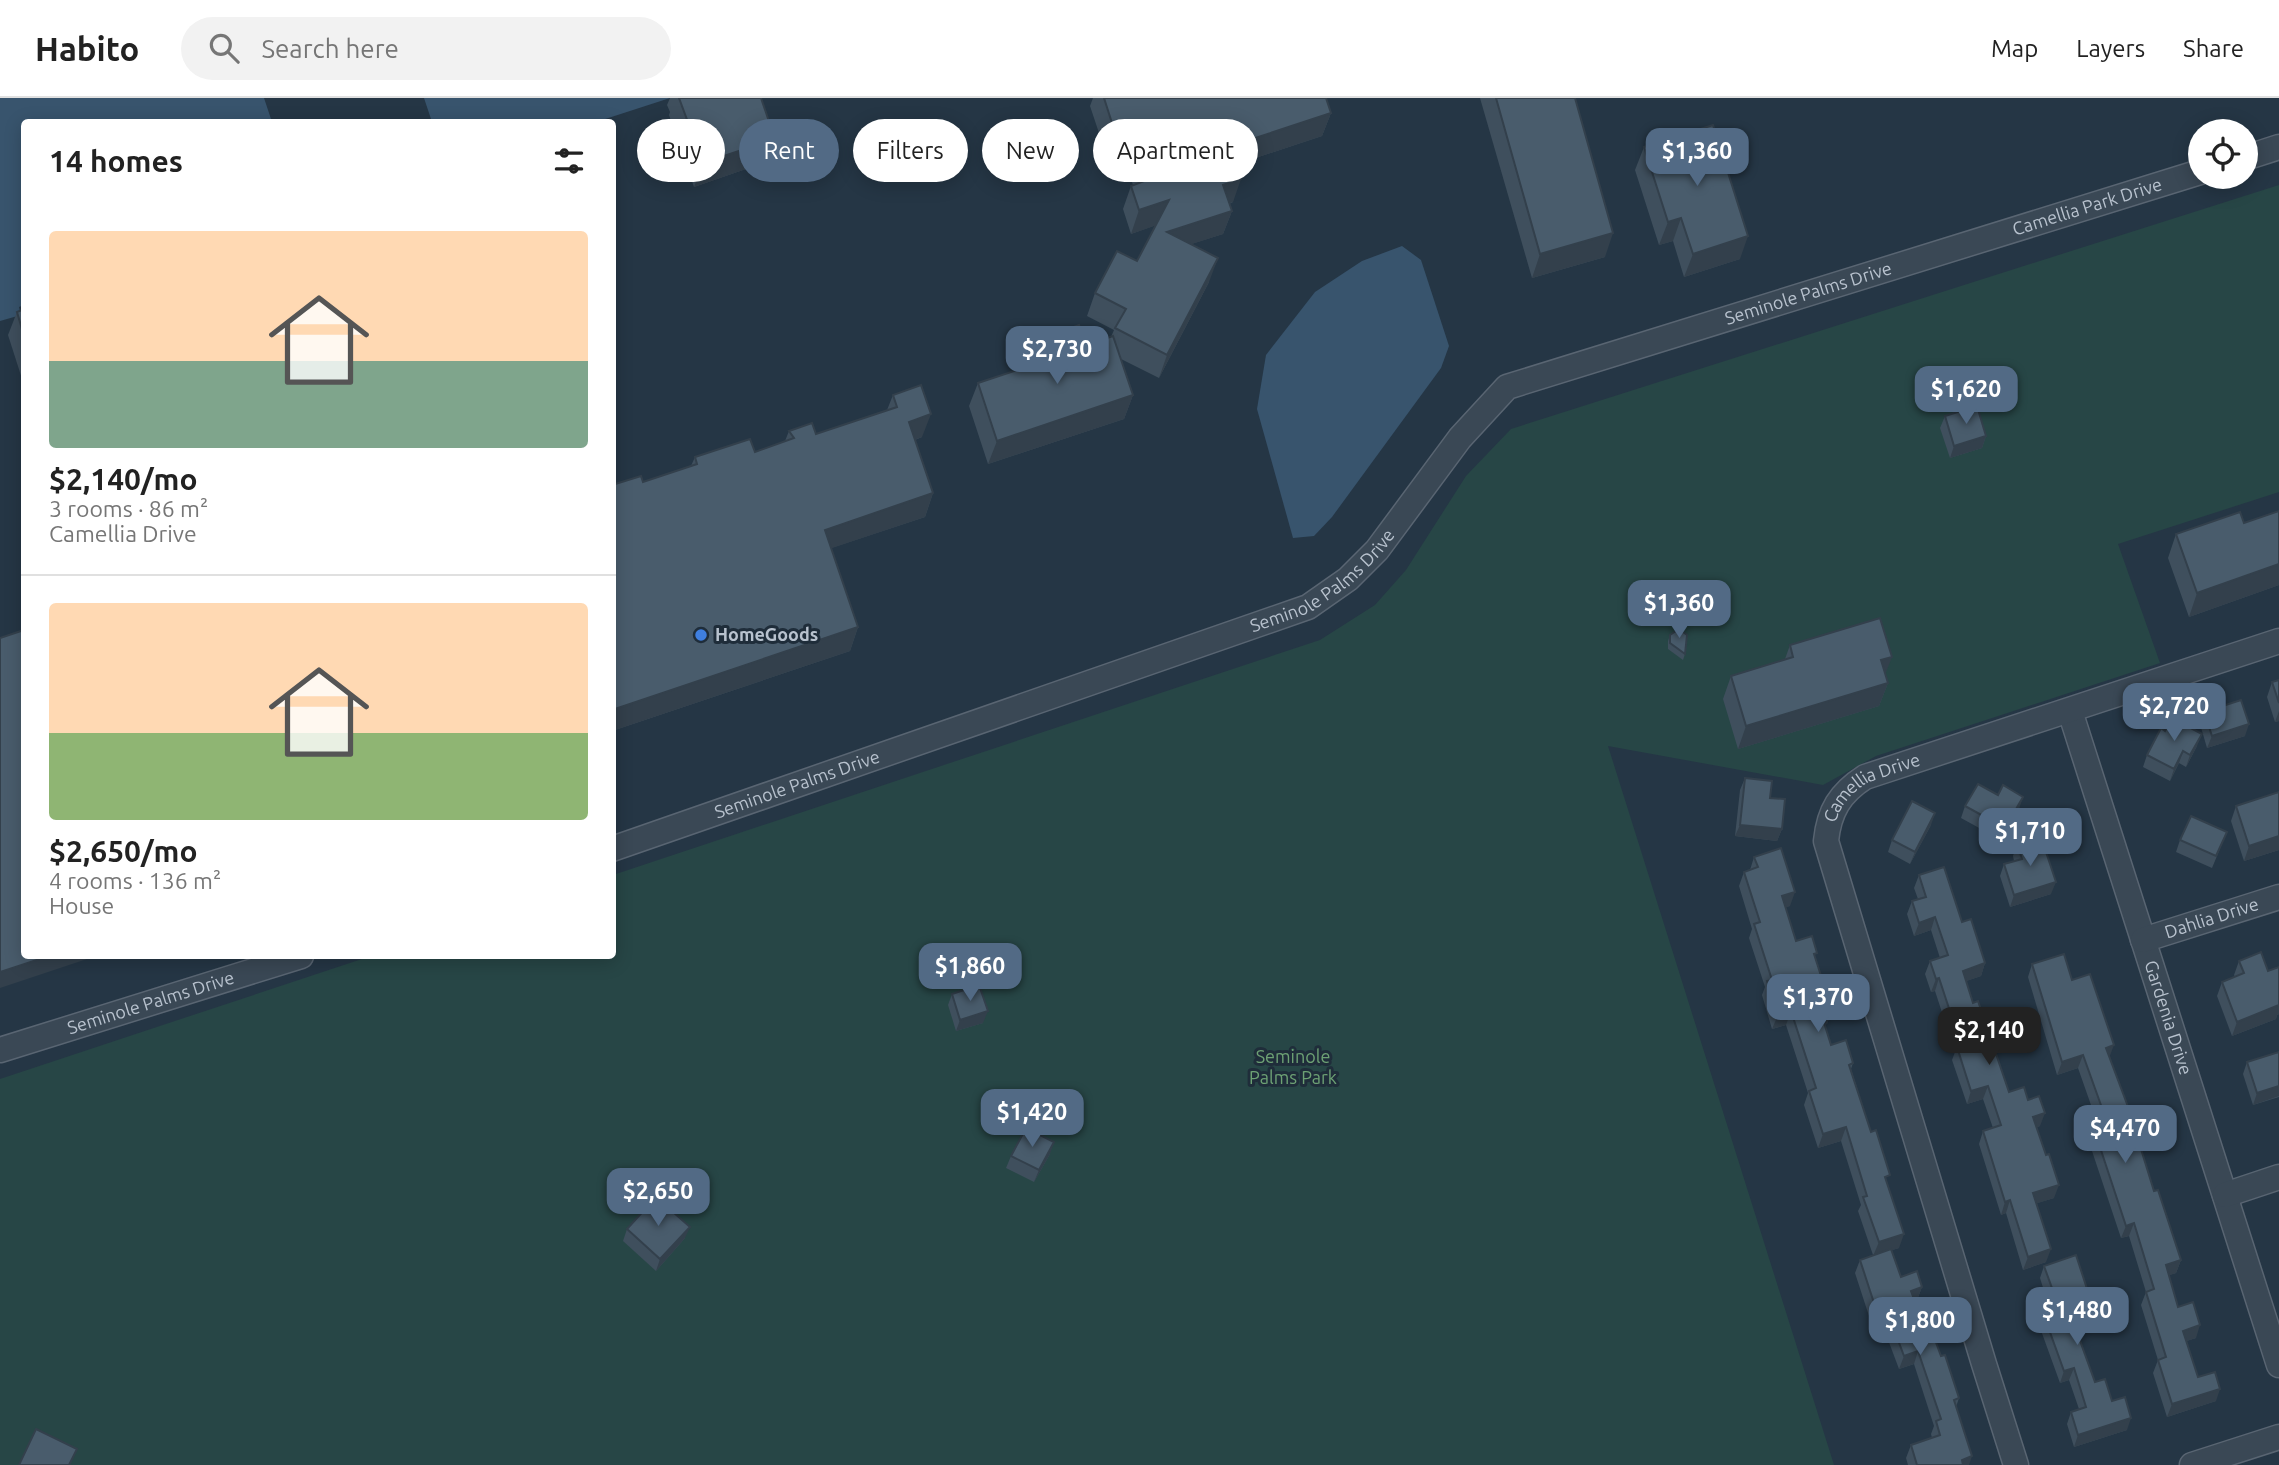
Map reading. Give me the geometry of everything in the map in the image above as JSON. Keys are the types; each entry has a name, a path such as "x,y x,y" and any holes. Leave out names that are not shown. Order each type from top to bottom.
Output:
{"street":[{"path":"2258,154 2279,147"},
{"name":"Camellia Park Drive","path":"1976,242 2188,176"},
{"name":"Seminole Palms Drive","path":"616,848 1308,607 1348,579 1377,550 1461,438 1507,387 1976,242"},
{"name":"Camellia Drive","path":"2016,1465 1826,841 1832,810 1852,785 1865,777 2279,641"},
{"name":"Gardenia Drive","path":"2070,711 2279,1365"},
{"name":"Dahlia Drive","path":"2143,940 2279,897"},
{"name":"Seminole Palms Drive","path":"0,1050 291,959"},
{"path":"2225,1195 2279,1177"},
{"path":"2192,1465 2279,1437"}],"green space":[{"name":"Seminole Palms Park","path":"2279,185 2279,492 2118,544 2160,663 1876,756 1823,785 1608,746 1834,1465 0,1465 0,1079 362,959 616,959 616,874 1320,640 1375,605 1406,570 1466,476 1511,429"}],"water":[{"path":"0,98 264,98 271,119 21,119 21,315 0,321"},
{"path":"424,98 670,98 605,119 431,119"},
{"path":"1402,246 1421,260 1449,346 1441,368 1332,517 1314,536 1293,538 1257,409 1266,355 1315,292 1362,261"}],"building":[{"path":"679,98 761,98 768,119 739,119 739,151 725,156 725,119 687,119"},
{"path":"1104,98 1326,98 1331,113 1258,137 1258,119 1111,119"},
{"path":"1496,98 1575,98 1613,233 1540,254"},
{"path":"1713,125 1748,236 1693,254 1681,218 1668,222 1644,147"},
{"path":"1142,182 1232,182 1223,185 1232,211 1167,232 1218,258 1167,355 1115,328 1126,309 1095,293 1117,251 1137,261 1169,200 1139,210 1131,186"},
{"path":"21,310 21,326 17,312"},
{"path":"1079,325 1086,345 1113,336 1133,395 997,441 978,383 1066,354 1059,332"},
{"path":"921,385 931,414 909,422 933,493 825,530 858,627 616,709 616,484 641,476 643,482 697,464 695,457 750,439 755,452 794,438 789,431 812,423 816,434 897,407 893,395"},
{"path":"1977,406 1986,436 1954,446 1945,416"},
{"path":"2279,511 2279,564 2197,593 2176,534 2240,512 2244,523"},
{"path":"1880,618 1892,657 1881,660 1888,683 1746,726 1731,676 1793,657 1790,645"},
{"path":"1679,629 1687,635 1685,654 1670,643 1670,635"},
{"path":"21,631 21,959 40,959 0,972 0,638"},
{"path":"2279,680 2279,703 2272,682"},
{"path":"2241,700 2249,724 2212,736 2204,712"},
{"path":"2172,718 2202,734 2190,755 2183,751 2174,769 2147,755 2161,728 2165,731"},
{"path":"1745,778 1772,781 1770,798 1785,799 1782,829 1740,825"},
{"path":"1978,784 1998,795 2003,785 2023,797 2005,828 1965,806"},
{"path":"2279,792 2279,836 2249,846 2236,806"},
{"path":"1912,801 1935,813 1915,852 1892,840"},
{"path":"2191,816 2227,832 2216,856 2180,840"},
{"path":"2041,837 2056,882 2014,895 2004,864 2022,859 2017,844"},
{"path":"1781,848 1795,892 1782,896 1796,941 1812,936 1817,953 1814,954 1832,1010 1821,1013 1831,1045 1846,1040 1853,1063 1849,1065 1871,1132 1876,1130 1890,1175 1885,1177 1904,1234 1879,1242 1863,1197 1867,1196 1846,1127 1823,1134 1809,1091 1816,1088 1791,1011 1778,1015 1767,981 1772,980 1754,924 1760,922 1744,872 1758,867 1754,857"},
{"path":"1944,867 1962,922 1971,919 1985,963 1963,971 1973,1003 1978,1001 2009,1092 2024,1087 2028,1100 2039,1096 2045,1113 2033,1117 2059,1185 2033,1193 2051,1249 2028,1257 2010,1200 2005,1202 1983,1131 2001,1125 1988,1086 1971,1091 1957,1047 1961,1045 1939,978 1936,979 1930,961 1948,955 1935,917 1919,923 1912,901 1926,897 1919,875"},
{"path":"2261,952 2268,971 2279,967 2279,1005 2237,1022 2222,982 2244,973 2239,961"},
{"path":"2064,954 2072,980 2090,974 2114,1045 2106,1048 2154,1191 2158,1190 2181,1260 2166,1265 2178,1307 2193,1302 2200,1325 2183,1331 2198,1377 2215,1372 2220,1389 2172,1404 2158,1360 2166,1357 2146,1292 2154,1289 2134,1223 2126,1226 2093,1126 2107,1122 2083,1055 2062,1062 2032,964"},
{"path":"979,985 988,1011 960,1020 952,994"},
{"path":"2279,1052 2279,1086 2257,1093 2247,1062"},
{"path":"1026,1128 1054,1142 1039,1170 1011,1156"},
{"path":"656,1197 690,1227 660,1259 627,1229"},
{"path":"1891,1249 1901,1277 1917,1271 1922,1287 1911,1291 1925,1328 1930,1326 1941,1356 1945,1355 1959,1398 1954,1400 1972,1456 1962,1460 1963,1465 1917,1465 1911,1445 1940,1435 1936,1421 1941,1419 1918,1351 1904,1356 1883,1300 1874,1303 1860,1260"},
{"path":"2076,1255 2090,1298 2067,1305 2095,1382 2105,1379 2112,1401 2125,1397 2131,1418 2078,1435 2071,1412 2086,1407 2074,1368 2064,1371 2035,1297 2053,1291 2044,1266"},
{"path":"36,1429 77,1449 69,1465 19,1465"}],"place":[{"name":"HomeGoods","path":"701,635"}]}
